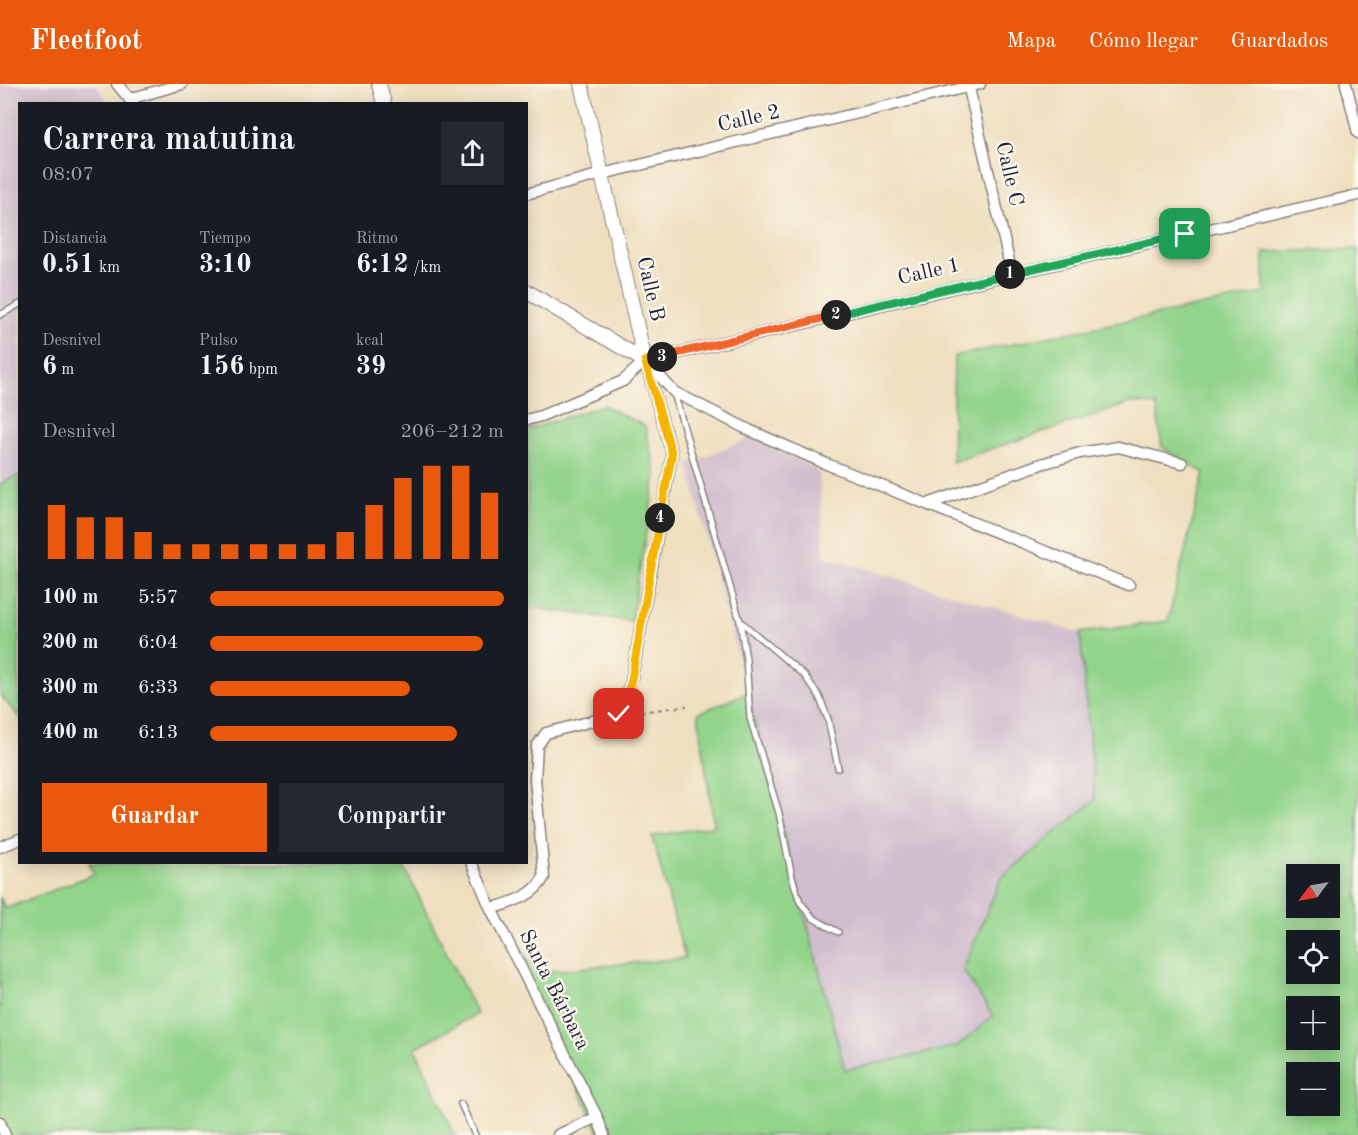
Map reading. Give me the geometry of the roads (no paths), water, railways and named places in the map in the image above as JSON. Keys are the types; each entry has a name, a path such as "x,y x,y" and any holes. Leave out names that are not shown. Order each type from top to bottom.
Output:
{"street":[{"path":"117,84 131,101 182,84"},
{"path":"379,84 384,102"},
{"name":"Calle B","path":"491,909 526,896 539,886 544,877 535,779 537,746 546,734 619,714 631,682 672,454 645,361 581,84"},
{"name":"Calle 2","path":"528,193 968,85 980,84"},
{"path":"1346,84 1358,133"},
{"name":"Calle C","path":"968,85 1012,273"},
{"name":"Calle 1","path":"645,361 1012,273 1358,195"},
{"path":"528,292 645,361 674,392 750,430 829,465 1129,585"},
{"path":"528,419 623,381 645,361"},
{"path":"928,504 1041,464 1099,450 1118,447 1182,463"},
{"path":"0,847 18,840"},
{"name":"Santa Bárbara","path":"472,864 491,909 604,1135"},
{"path":"558,1135 597,1117"},
{"path":"0,1122 5,1135"}],"lane":[{"path":"0,315 18,305"},
{"path":"674,392 740,621 746,659 750,718 779,813 797,894 800,902 813,918 837,932"},
{"path":"740,621 804,675 819,696 828,719 838,768"},
{"path":"461,1104 475,1135"}]}
